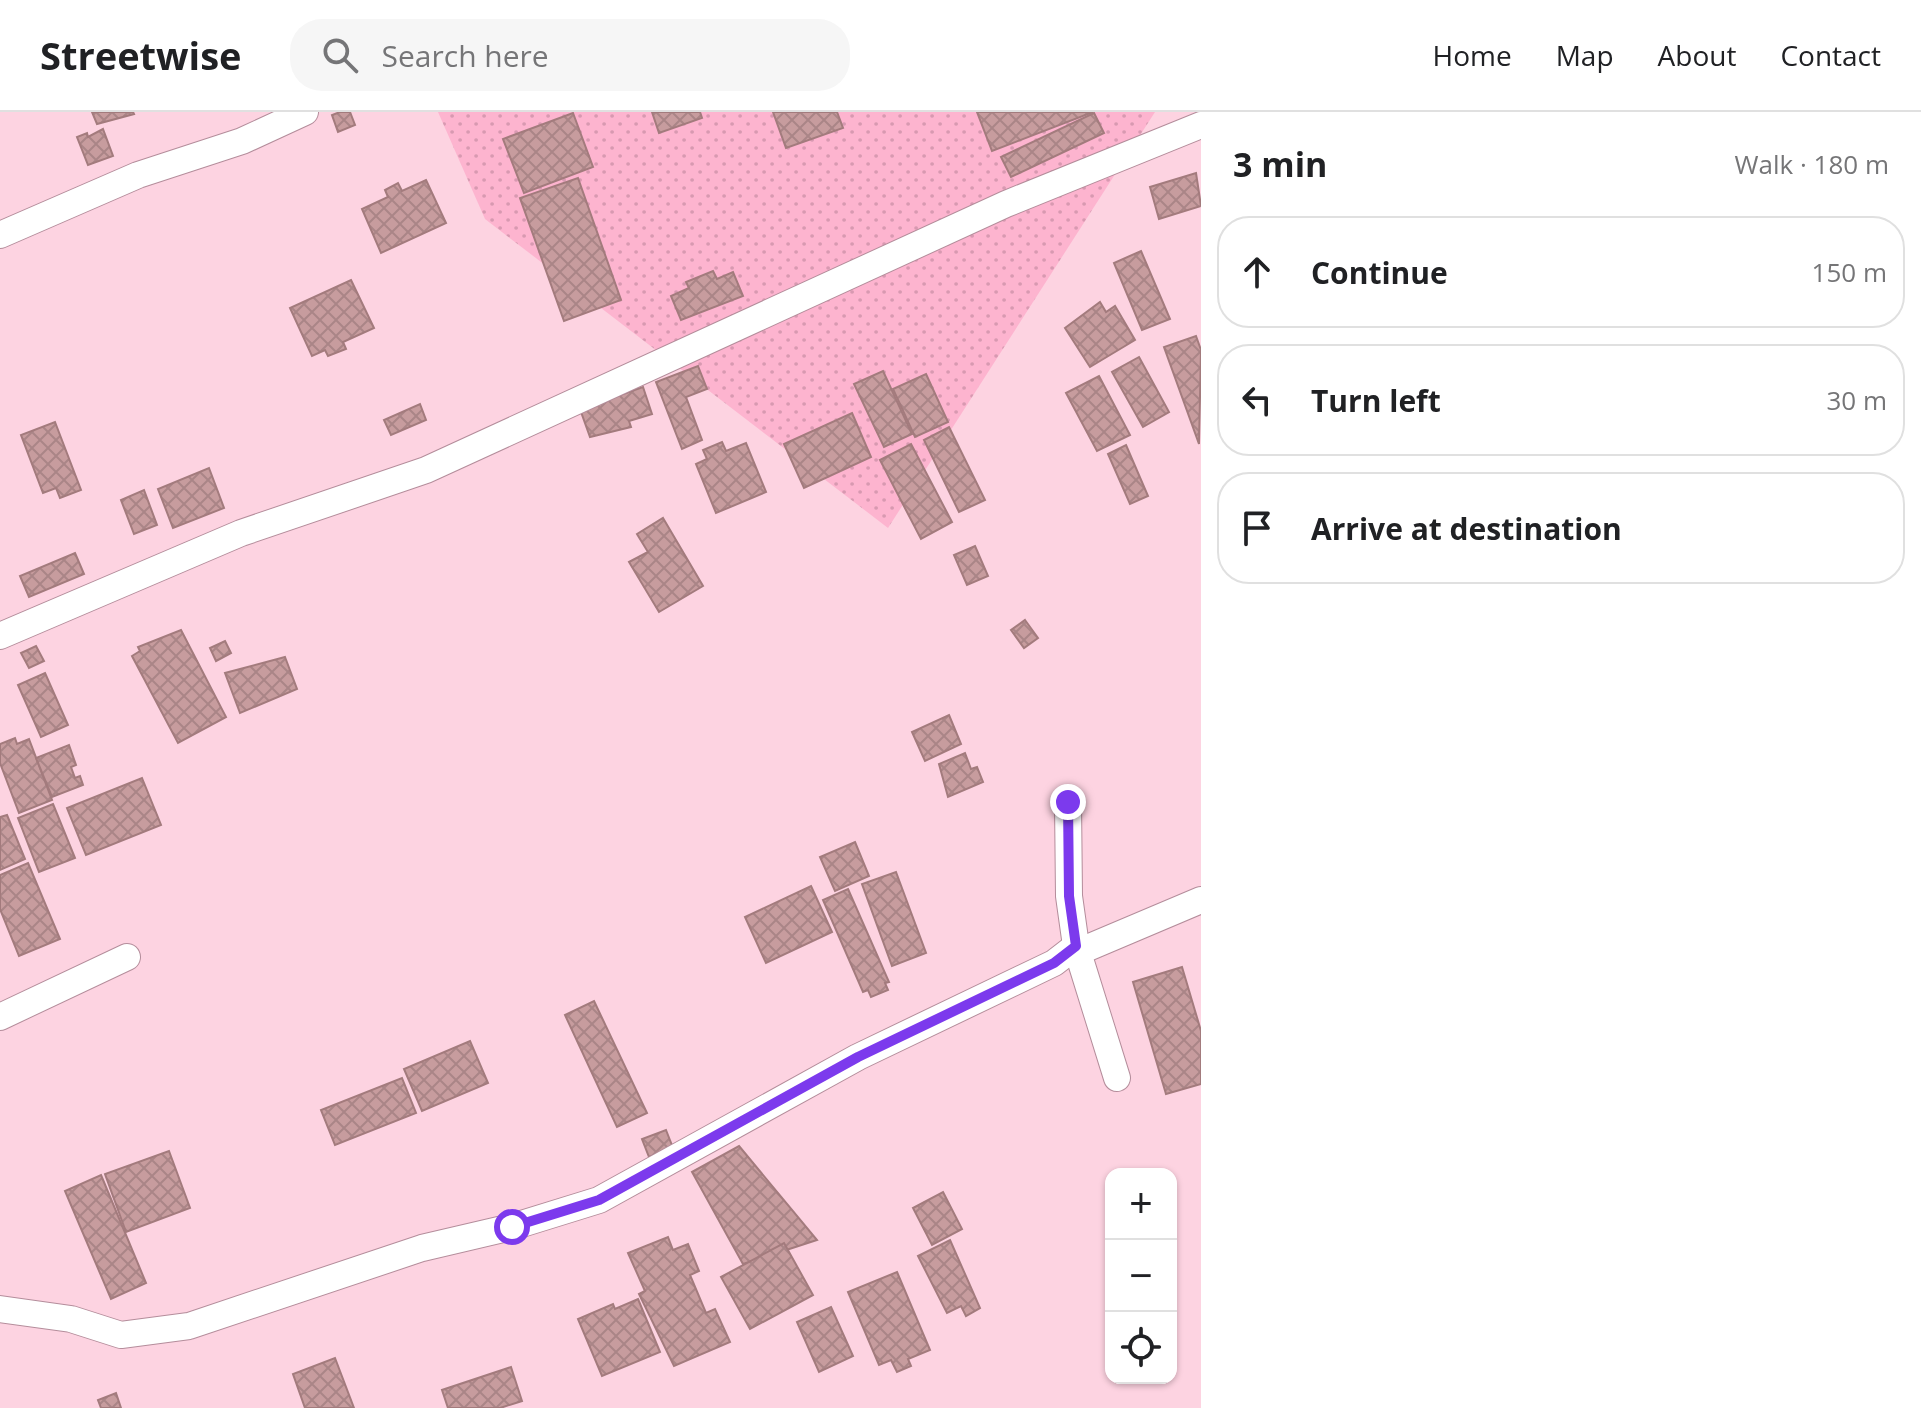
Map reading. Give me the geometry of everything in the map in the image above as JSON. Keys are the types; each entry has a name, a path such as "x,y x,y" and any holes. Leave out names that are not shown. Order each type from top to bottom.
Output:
{"street":[{"path":"0,235 138,175 242,141 305,112"},
{"path":"0,636 241,533 426,470 1006,204 1201,125"},
{"path":"1068,802 1069,896 1077,949 1117,1078"},
{"path":"0,1309 71,1319 121,1335 189,1326 422,1248 512,1227 599,1200 858,1057 1077,949 1201,900"},
{"path":"0,1017 127,957"}],"shaded area":[{"path":"438,112 1155,112 888,528 485,219"}],"building":[{"path":"92,112 133,112 134,114 97,124"},
{"path":"350,112 355,125 338,132 332,115"},
{"path":"652,112 700,112 702,118 659,133"},
{"path":"773,112 837,112 843,128 786,148"},
{"path":"977,112 1093,112 992,151"},
{"path":"573,113 593,167 524,193 503,139"},
{"path":"1094,113 1104,133 1011,177 1001,157"},
{"path":"103,129 113,156 88,165 77,137 87,133 88,137"},
{"path":"1196,173 1201,206 1159,219 1150,187"},
{"path":"578,178 621,300 564,321 520,198"},
{"path":"426,180 446,223 381,253 362,209 388,197 385,190 398,183 402,191"},
{"path":"1141,251 1170,319 1142,330 1114,263"},
{"path":"713,271 717,279 733,272 743,296 681,320 671,296 689,288 686,282"},
{"path":"351,280 374,328 343,342 346,349 328,356 325,350 312,356 290,308"},
{"path":"1100,302 1106,312 1115,306 1135,340 1090,367 1065,328"},
{"path":"1196,336 1201,350 1199,444 1164,347"},
{"path":"1139,357 1169,412 1143,427 1112,372"},
{"path":"698,366 707,389 686,397 702,440 682,449 656,382"},
{"path":"883,371 912,434 884,447 854,384"},
{"path":"926,374 948,422 915,437 893,389"},
{"path":"1099,376 1130,435 1097,451 1066,393"},
{"path":"643,387 652,414 629,421 631,427 590,437 580,409"},
{"path":"420,404 426,420 391,435 384,420"},
{"path":"852,413 871,457 804,488 784,444"},
{"path":"55,422 81,490 60,498 56,488 43,493 21,435"},
{"path":"949,427 985,500 959,512 924,440"},
{"path":"722,442 726,451 746,443 766,492 716,513 696,464 707,459 703,450"},
{"path":"911,444 952,522 921,539 880,460"},
{"path":"1126,445 1148,496 1130,504 1108,454"},
{"path":"209,468 224,508 173,528 158,489"},
{"path":"144,490 157,525 134,534 121,500"},
{"path":"663,518 703,586 659,612 629,562 648,552 637,534"},
{"path":"975,546 988,576 967,585 954,555"},
{"path":"75,553 84,574 29,597 20,576"},
{"path":"1025,620 1038,638 1024,648 1011,630"},
{"path":"181,630 226,717 178,743 132,656 140,651 138,647"},
{"path":"225,641 231,653 216,661 210,648"},
{"path":"36,646 44,661 29,668 21,653"},
{"path":"285,657 297,689 240,713 225,673"},
{"path":"45,673 68,725 41,737 18,685"},
{"path":"949,715 961,744 925,761 912,732"},
{"path":"15,738 17,744 29,739 52,800 19,813 0,763 0,744"},
{"path":"69,745 76,765 71,767 75,778 80,776 83,785 52,797 36,758"},
{"path":"965,753 971,769 977,767 983,782 948,797 939,764"},
{"path":"142,778 161,825 86,855 67,808"},
{"path":"53,804 75,858 39,872 18,818"},
{"path":"7,815 25,859 0,870 0,817"},
{"path":"855,842 869,876 835,891 820,857"},
{"path":"28,863 60,939 19,956 0,909 0,875"},
{"path":"896,872 926,953 892,966 862,884"},
{"path":"811,886 832,932 766,963 745,917"},
{"path":"848,889 889,982 885,983 888,990 871,997 868,990 863,992 823,900"},
{"path":"1182,967 1201,1031 1201,1084 1166,1094 1133,982"},
{"path":"594,1001 647,1113 617,1127 565,1015"},
{"path":"470,1041 488,1083 422,1111 404,1069"},
{"path":"402,1078 416,1113 335,1145 321,1110"},
{"path":"666,1130 673,1148 649,1157 642,1139"},
{"path":"739,1146 817,1240 743,1264 692,1172"},
{"path":"169,1151 190,1208 126,1232 105,1174"},
{"path":"101,1175 146,1283 111,1299 65,1191"},
{"path":"943,1192 962,1229 932,1245 913,1208"},
{"path":"668,1237 673,1250 688,1244 699,1271 690,1275 706,1313 715,1309 730,1342 674,1366 639,1294 645,1291 628,1253"},
{"path":"950,1240 980,1308 966,1316 961,1306 947,1313 918,1256"},
{"path":"784,1243 813,1295 750,1329 721,1277"},
{"path":"897,1272 930,1350 908,1359 911,1366 897,1372 891,1360 879,1365 848,1292"},
{"path":"638,1299 660,1352 602,1376 578,1319 613,1304 615,1309"},
{"path":"831,1307 853,1356 819,1372 797,1322"},
{"path":"335,1358 354,1408 305,1408 293,1374"},
{"path":"511,1367 522,1401 500,1408 448,1408 442,1390"},
{"path":"116,1393 121,1408 101,1408 98,1400"}],"route":[{"path":"512,1227 599,1200 753,1118 858,1057 1054,963 1076,946 1069,896 1068,802"}]}
